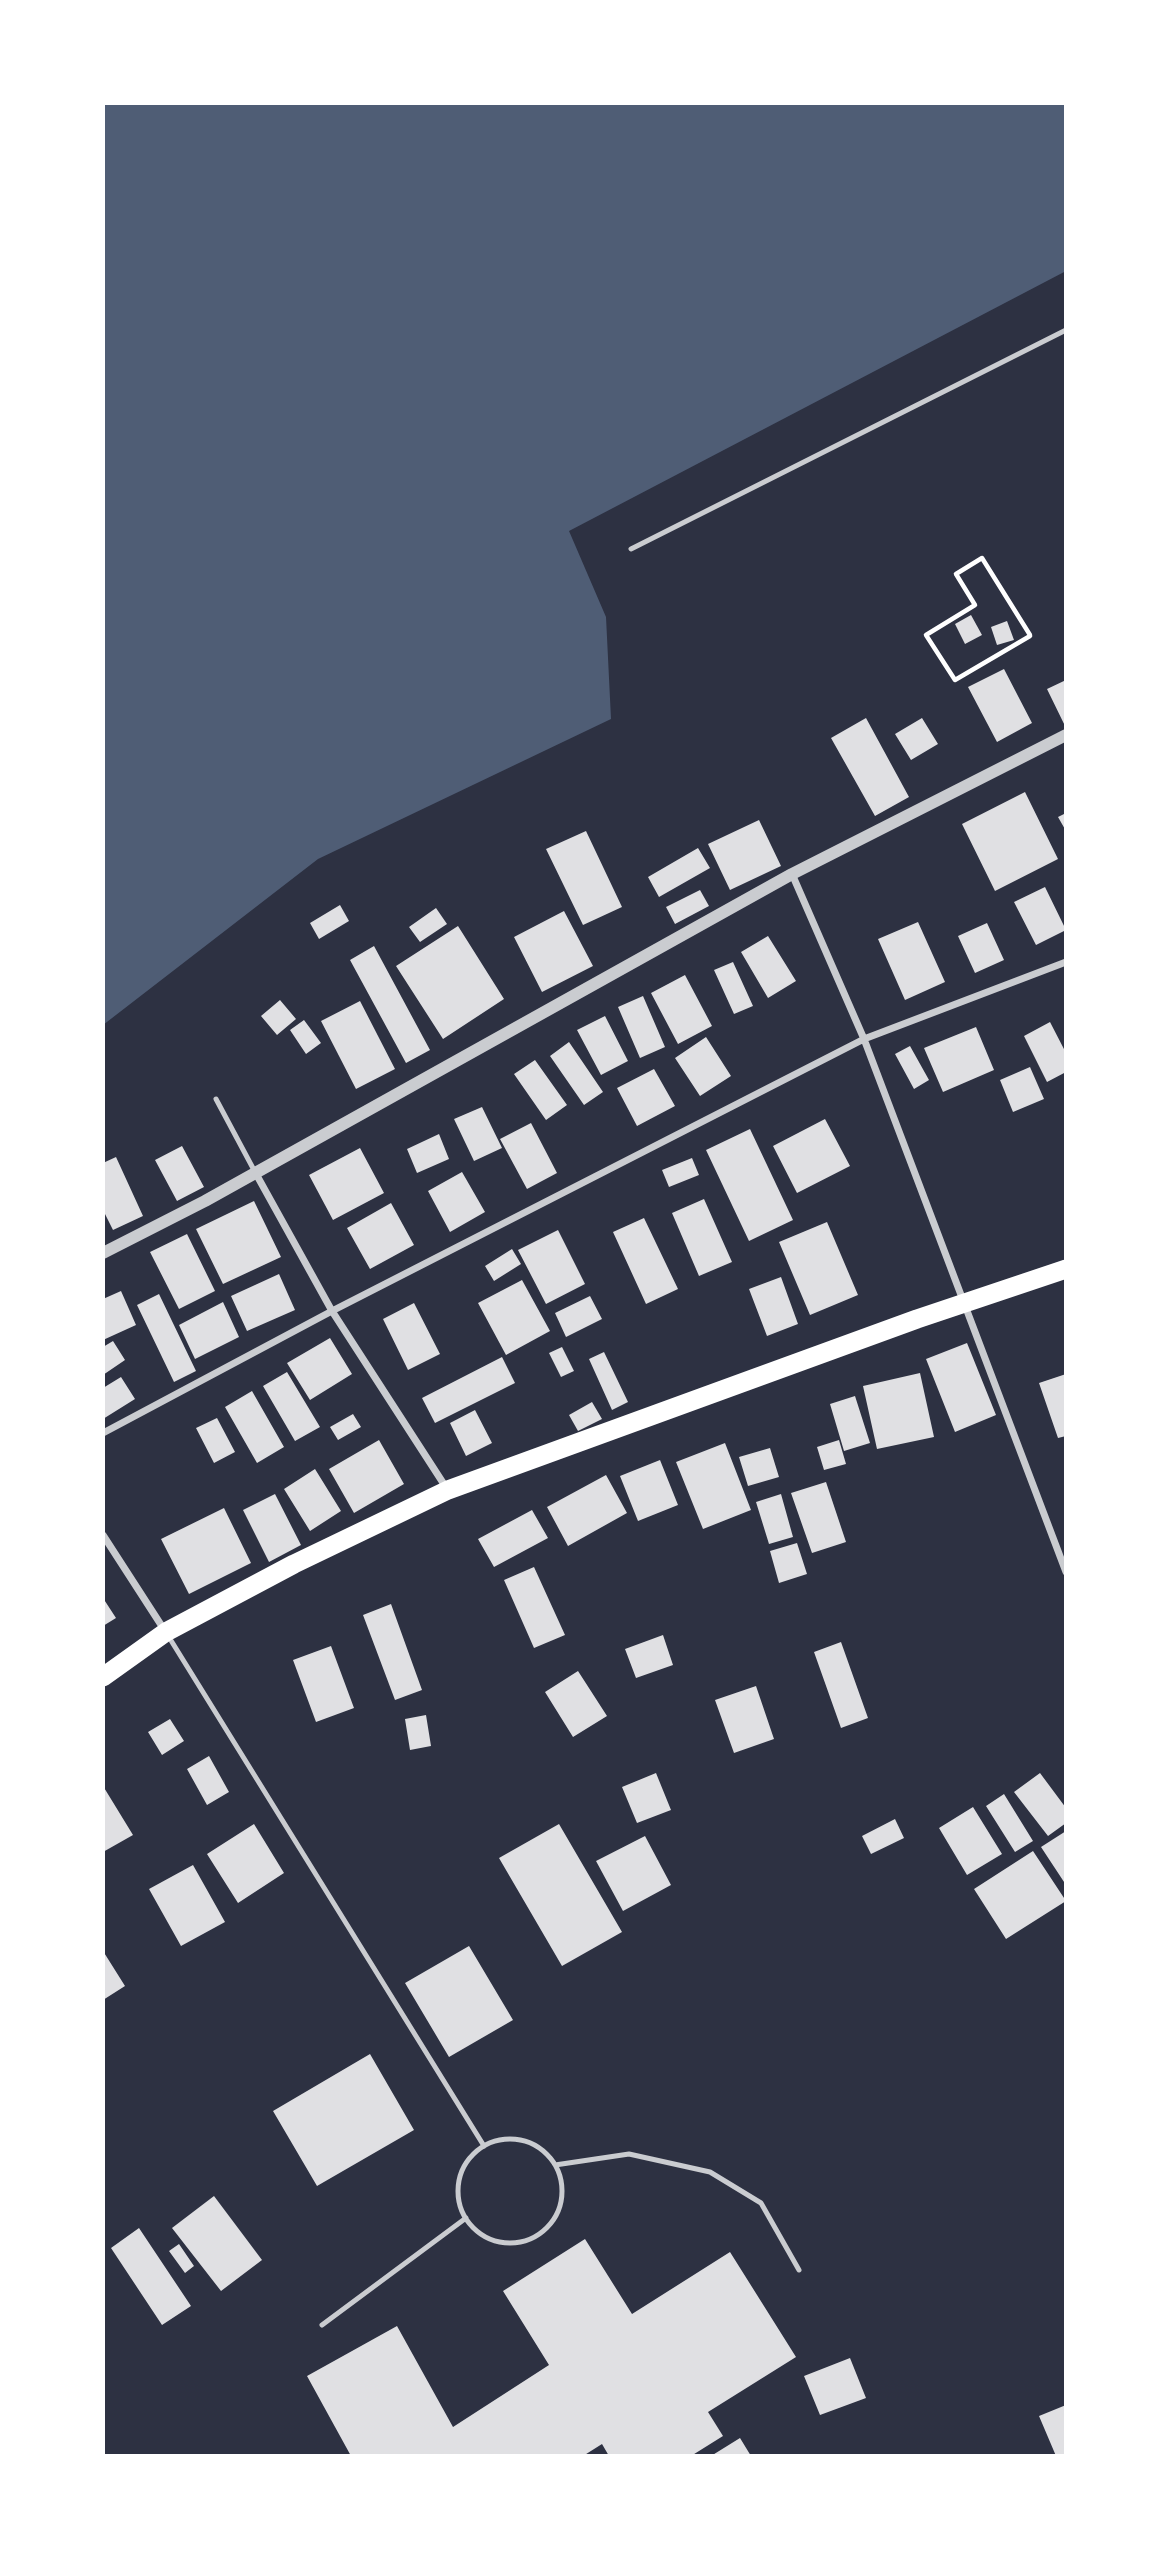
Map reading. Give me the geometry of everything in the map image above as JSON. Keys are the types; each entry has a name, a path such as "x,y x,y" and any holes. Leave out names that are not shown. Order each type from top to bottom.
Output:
{"highway":[{"path":"103,1677 166,1632 294,1564 448,1490 917,1319 1066,1269"}],"street":[{"path":"103,1253 255,1172 792,874 1066,735"},
{"path":"792,874 864,1039 1066,1572"},
{"path":"103,1433 332,1311 864,1039 1066,962"},
{"path":"255,1172 332,1311 448,1490"},
{"path":"103,1535 166,1632"}],"lane":[{"path":"631,549 1066,330"},
{"path":"216,1099 255,1172"},
{"path":"166,1632 484,2146"},
{"path":"503,2139 523,2140 542,2149 555,2165 562,2184 561,2205 552,2223 537,2236 518,2243 498,2242 480,2233 466,2218 459,2199 460,2178 469,2159 484,2146 503,2139"},
{"path":"555,2165 629,2154 710,2172 761,2203 799,2270"},
{"path":"323,2325 466,2218"}],"path":[{"path":"982,558 1030,635 955,680 926,635 975,605 956,574 982,558"}],"water":[{"path":"103,103 1066,103 1066,271 569,531 606,617 611,719 318,859 103,1025"}],"building":[{"path":"971,615 982,635 965,644 955,624"},
{"path":"1007,621 1014,640 997,645 991,627"},
{"path":"1004,669 1032,723 997,742 968,687"},
{"path":"1066,680 1066,728 1047,689"},
{"path":"866,718 909,797 875,816 831,738"},
{"path":"922,718 938,744 911,760 895,734"},
{"path":"1025,792 1058,859 995,891 962,824"},
{"path":"1066,813 1066,831 1058,817"},
{"path":"759,820 781,866 730,890 708,844"},
{"path":"586,831 622,907 583,925 546,849"},
{"path":"698,848 710,868 659,897 648,877"},
{"path":"1045,887 1066,930 1036,945 1014,902"},
{"path":"700,890 709,906 675,924 666,907"},
{"path":"340,905 349,921 319,939 310,923"},
{"path":"436,908 447,924 420,942 409,927"},
{"path":"564,911 593,966 542,992 514,937"},
{"path":"918,922 945,982 905,1000 878,939"},
{"path":"987,923 1004,960 975,973 958,936"},
{"path":"458,926 504,999 443,1039 396,966"},
{"path":"768,936 796,981 768,998 741,952"},
{"path":"374,946 430,1050 406,1063 350,960"},
{"path":"733,962 753,1006 734,1014 714,970"},
{"path":"685,975 712,1026 678,1044 651,993"},
{"path":"643,996 665,1047 640,1058 618,1007"},
{"path":"280,1000 296,1019 277,1035 261,1016"},
{"path":"360,1001 395,1069 356,1089 321,1021"},
{"path":"605,1016 628,1061 601,1075 577,1030"},
{"path":"304,1020 321,1043 306,1054 290,1030"},
{"path":"1050,1022 1066,1053 1066,1072 1047,1082 1024,1036"},
{"path":"976,1027 994,1070 943,1092 924,1048"},
{"path":"706,1037 731,1076 700,1096 675,1058"},
{"path":"569,1042 603,1092 584,1105 550,1056"},
{"path":"910,1046 929,1080 914,1089 895,1054"},
{"path":"535,1060 567,1105 546,1120 514,1074"},
{"path":"1030,1067 1044,1099 1013,1112 1000,1080"},
{"path":"654,1069 675,1106 637,1126 617,1088"},
{"path":"482,1107 502,1148 474,1161 454,1119"},
{"path":"825,1119 850,1166 797,1193 773,1146"},
{"path":"531,1123 557,1173 527,1189 500,1139"},
{"path":"750,1129 793,1220 749,1241 706,1150"},
{"path":"439,1134 449,1159 417,1173 407,1149"},
{"path":"182,1146 204,1187 177,1201 155,1160"},
{"path":"360,1148 384,1193 333,1220 309,1175"},
{"path":"116,1157 143,1216 113,1230 103,1210 103,1163"},
{"path":"692,1158 699,1175 669,1187 662,1170"},
{"path":"462,1172 485,1212 450,1232 428,1191"},
{"path":"704,1199 732,1262 699,1276 672,1213"},
{"path":"254,1201 281,1257 223,1284 196,1229"},
{"path":"391,1203 414,1245 370,1269 347,1228"},
{"path":"644,1218 678,1289 646,1304 613,1232"},
{"path":"827,1222 858,1295 810,1315 779,1242"},
{"path":"558,1230 585,1284 546,1304 518,1250"},
{"path":"187,1234 215,1291 179,1309 150,1252"},
{"path":"512,1249 521,1264 494,1281 485,1266"},
{"path":"279,1274 295,1310 247,1331 231,1296"},
{"path":"781,1277 798,1324 767,1336 749,1289"},
{"path":"522,1280 550,1331 506,1355 478,1303"},
{"path":"121,1291 136,1325 103,1340 103,1299"},
{"path":"159,1294 196,1371 174,1382 137,1305"},
{"path":"590,1296 602,1319 566,1337 555,1313"},
{"path":"223,1302 239,1337 195,1359 179,1325"},
{"path":"414,1303 440,1354 408,1370 383,1319"},
{"path":"330,1338 352,1374 310,1400 287,1363"},
{"path":"113,1341 125,1360 103,1375 103,1347"},
{"path":"967,1343 996,1415 955,1432 926,1359"},
{"path":"562,1347 574,1371 561,1377 549,1353"},
{"path":"604,1352 628,1402 612,1410 589,1359"},
{"path":"502,1357 515,1383 435,1423 422,1398"},
{"path":"287,1372 320,1427 295,1441 263,1386"},
{"path":"920,1373 934,1437 877,1449 863,1386"},
{"path":"1066,1374 1066,1436 1058,1438 1039,1383"},
{"path":"121,1377 135,1399 103,1419 103,1388"},
{"path":"252,1391 284,1447 257,1463 225,1407"},
{"path":"855,1396 870,1443 844,1451 830,1404"},
{"path":"592,1402 602,1419 578,1431 569,1415"},
{"path":"475,1410 492,1443 466,1456 450,1423"},
{"path":"353,1414 361,1427 338,1440 330,1427"},
{"path":"217,1418 235,1452 214,1463 196,1428"},
{"path":"379,1440 404,1484 354,1513 329,1469"},
{"path":"839,1440 846,1464 824,1470 817,1447"},
{"path":"725,1443 751,1510 703,1529 676,1462"},
{"path":"770,1448 779,1477 748,1486 739,1457"},
{"path":"660,1460 678,1505 638,1521 620,1476"},
{"path":"315,1469 341,1511 310,1531 284,1489"},
{"path":"606,1475 627,1513 568,1546 547,1507"},
{"path":"826,1482 846,1542 812,1553 791,1493"},
{"path":"275,1494 301,1545 269,1562 243,1510"},
{"path":"781,1494 793,1537 769,1544 756,1502"},
{"path":"224,1508 251,1563 189,1594 161,1539"},
{"path":"532,1510 548,1538 494,1567 478,1539"},
{"path":"797,1543 807,1574 779,1583 770,1551"},
{"path":"534,1567 565,1635 534,1648 504,1580"},
{"path":"103,1598 116,1618 103,1626"},
{"path":"391,1604 422,1690 395,1700 363,1615"},
{"path":"663,1635 673,1665 636,1678 625,1649"},
{"path":"841,1642 868,1718 841,1728 814,1652"},
{"path":"331,1646 354,1708 316,1722 293,1660"},
{"path":"578,1671 607,1716 573,1737 545,1692"},
{"path":"756,1686 774,1739 734,1753 715,1700"},
{"path":"426,1715 431,1746 410,1750 405,1719"},
{"path":"170,1719 184,1741 162,1755 148,1732"},
{"path":"209,1756 229,1792 207,1805 187,1769"},
{"path":"656,1773 671,1810 637,1823 622,1787"},
{"path":"1040,1773 1066,1808 1066,1823 1048,1836 1014,1792"},
{"path":"103,1786 133,1835 103,1852"},
{"path":"1004,1794 1033,1841 1015,1852 986,1806"},
{"path":"973,1807 1002,1854 967,1875 939,1828"},
{"path":"895,1819 904,1838 871,1854 862,1836"},
{"path":"254,1824 284,1873 238,1903 207,1854"},
{"path":"559,1824 622,1932 562,1966 499,1858"},
{"path":"1066,1831 1066,1885 1041,1847"},
{"path":"645,1836 671,1885 623,1911 596,1861"},
{"path":"1033,1851 1066,1901 1006,1939 974,1889"},
{"path":"193,1865 225,1922 181,1946 149,1889"},
{"path":"469,1946 513,2020 449,2057 405,1983"},
{"path":"103,1951 125,1986 103,2000"},
{"path":"370,2054 414,2130 317,2186 273,2111"},
{"path":"214,2196 262,2260 221,2291 172,2228"},
{"path":"139,2228 191,2306 162,2325 111,2248"},
{"path":"585,2239 632,2314 730,2252 796,2357 708,2412 723,2436 691,2456 609,2456 602,2444 583,2456 351,2456 307,2376 397,2326 453,2427 549,2365 503,2291"},
{"path":"179,2244 194,2266 185,2273 169,2251"},
{"path":"850,2358 866,2398 820,2415 804,2376"},
{"path":"1066,2405 1066,2456 1056,2456 1039,2416"},
{"path":"740,2438 751,2456 711,2456"}]}
